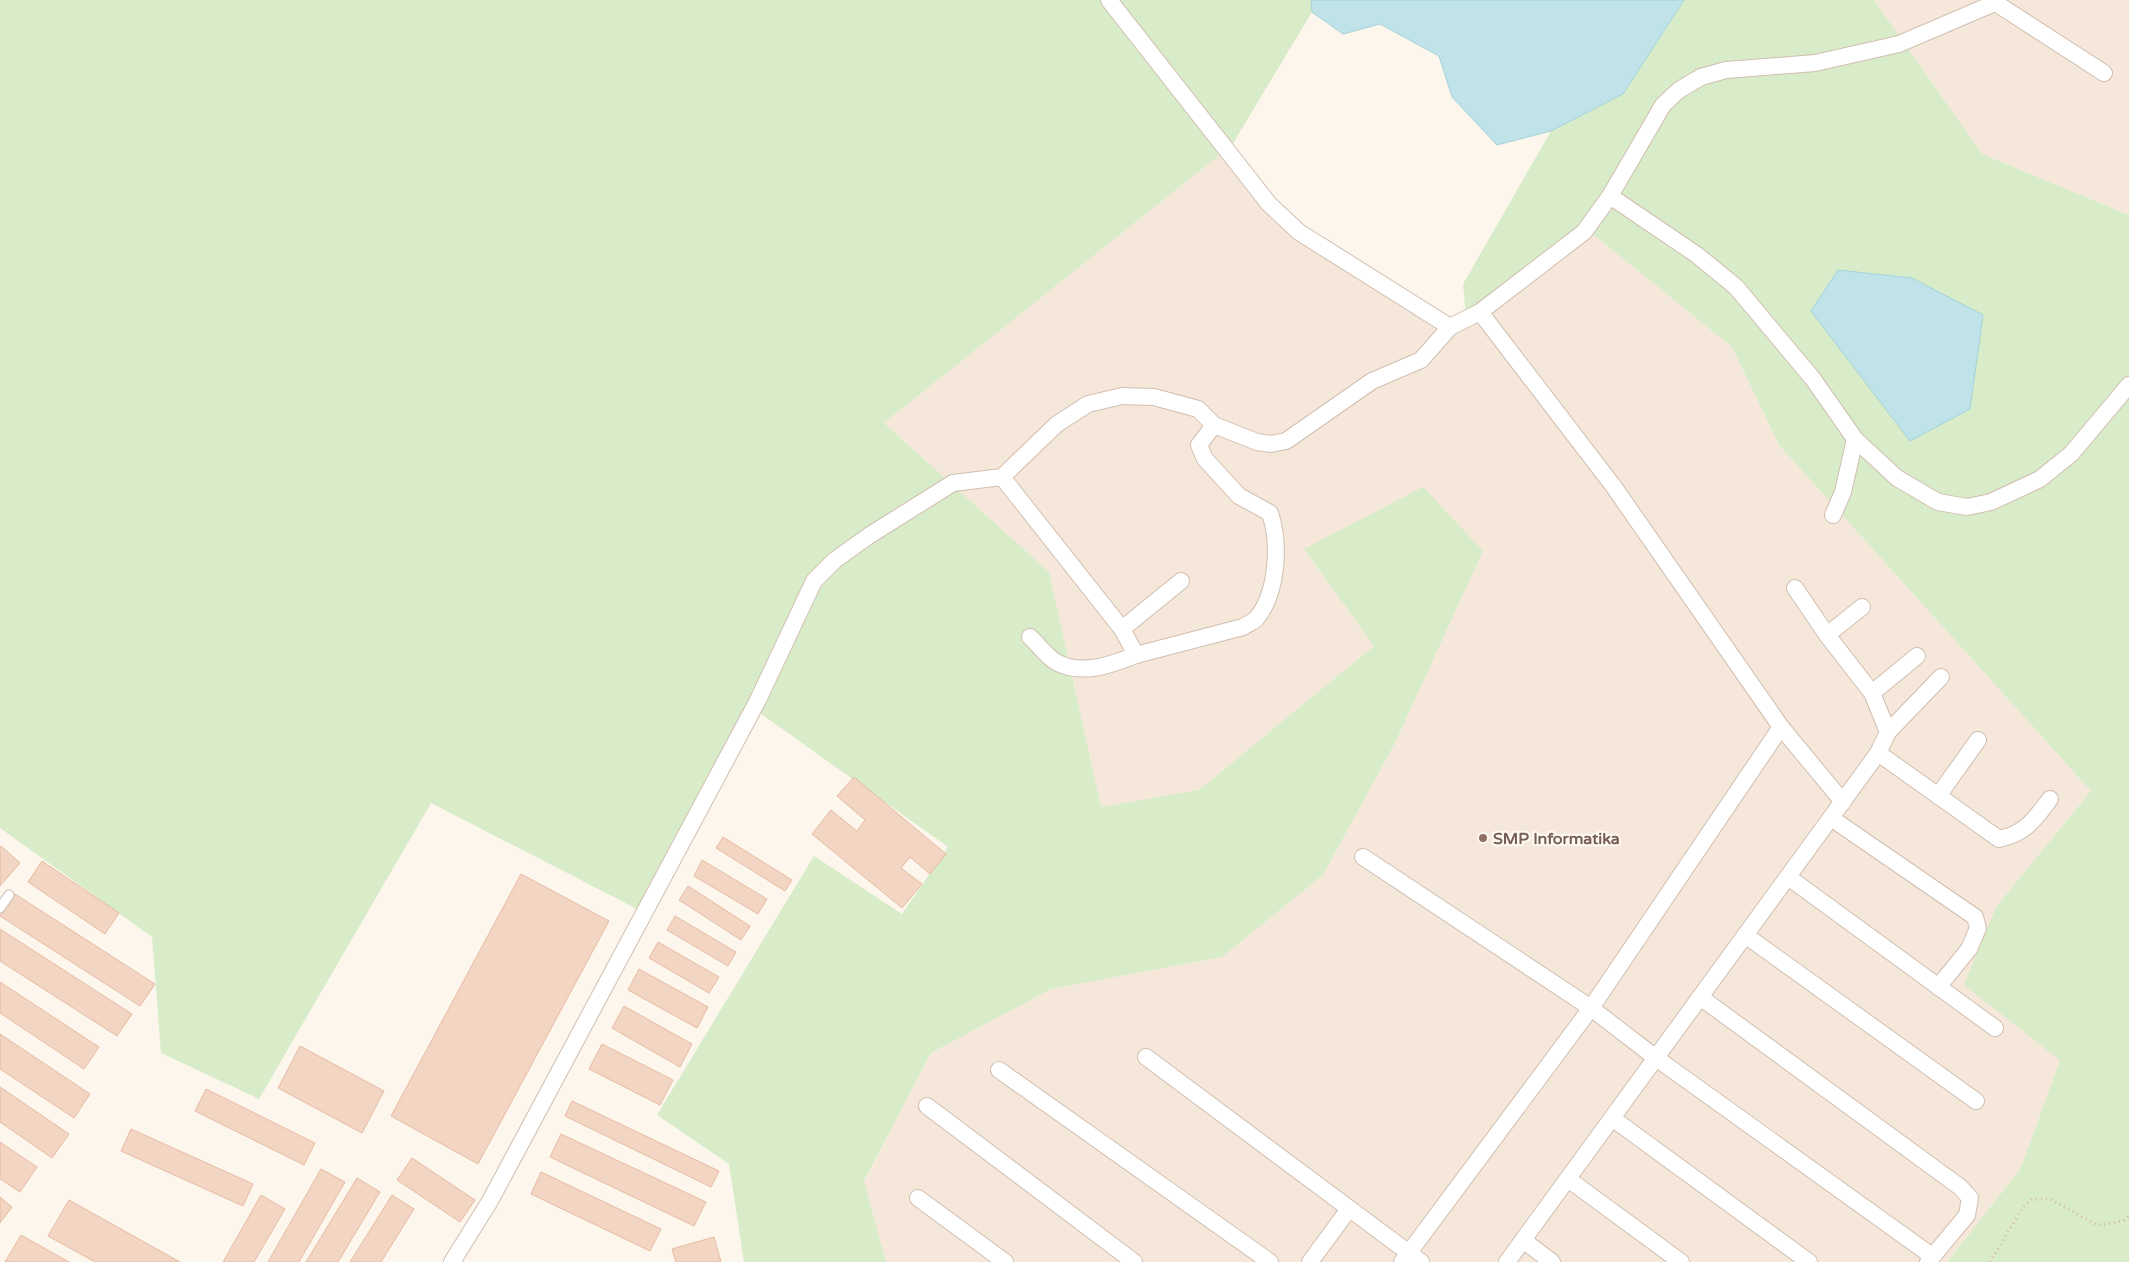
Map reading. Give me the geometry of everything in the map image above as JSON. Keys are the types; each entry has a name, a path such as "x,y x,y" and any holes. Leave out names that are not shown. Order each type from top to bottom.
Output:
{"street":[{"path":"1109,0 1269,204 1299,232 1450,327"},
{"path":"452,1262 490,1201 753,711 814,581 835,560 870,535 953,483 1002,476 1056,424 1088,404 1122,396 1154,397 1198,409 1214,425 1256,442 1272,444 1286,441 1372,382 1421,360 1450,327 1480,312 1584,232 1610,196 1663,105 1679,90 1701,77 1726,70 1815,62 1898,44 1995,1 2104,73"},
{"path":"1610,196 1697,255 1736,287 1813,379 1855,439 1897,478 1938,502 1967,507 1991,502 2040,479 2071,454 2129,385"},
{"path":"1480,312 1614,487 1781,727 1842,802"},
{"path":"1030,637 1055,661 1090,669 1243,627 1256,620 1271,591 1276,570 1274,527 1270,513 1239,496 1205,459 1199,445 1214,425"},
{"path":"1834,515 1842,492 1855,439"},
{"path":"1002,476 1122,629 1136,655"},
{"path":"1122,629 1181,581"},
{"path":"1795,588 1827,635 1872,693 1888,732"},
{"path":"1827,635 1862,607"},
{"path":"1872,693 1917,656"},
{"path":"1507,1262 1878,753 1888,732 1941,677"},
{"path":"1146,1057 1349,1209 1411,1259 1591,1008 1781,727"},
{"path":"1938,796 1978,740"},
{"path":"1878,753 1999,839 2013,836 2028,827 2050,799"},
{"path":"1831,818 1975,917 1978,928 1969,949 1938,987"},
{"path":"1363,857 1591,1008 1656,1058 1930,1259 1967,1215 1970,1198 1960,1186 1700,997"},
{"path":"1788,877 1995,1028"},
{"path":"1745,936 1976,1101"},
{"path":"998,1070 1270,1262"},
{"path":"927,1106 1134,1262"},
{"path":"1612,1118 1808,1262"},
{"path":"1568,1179 1681,1262"},
{"path":"918,1198 1005,1262"},
{"path":"1310,1262 1349,1209"},
{"path":"1523,1240 1552,1262"}],"lane":[{"path":"0,908 8,895"}],"path":[{"path":"1990,1262 2023,1207 2032,1199 2050,1199 2097,1225 2123,1221 2129,1216"}],"shaded area":[{"path":"1874,0 2129,0 2129,215 1982,154"},
{"path":"1232,145 1288,226 1467,327 1594,235 1732,347 1779,445 2091,791 1996,907 2060,1060 2021,1168 1947,1262 886,1262 864,1182 931,1053 1051,989 1222,957 1323,875 1395,743 1483,551 1304,549 1374,646 1199,790 1101,807 1049,572 884,423"}],"green space":[{"path":"0,0 1311,0 1312,12 1232,145 884,423 1049,572 1101,807 1199,790 1374,646 1304,549 1423,487 1483,551 1395,743 1323,875 1222,957 1051,989 931,1053 864,1181 886,1262 744,1262 729,1164 657,1115 814,856 902,914 948,847 750,706 637,909 431,803 259,1099 161,1053 152,937 0,828"},
{"path":"1684,0 1874,0 1982,154 2129,215 2129,1262 1947,1262 2021,1168 2060,1060 1964,985 1996,907 2091,791 1779,445 1732,347 1594,235 1467,327 1463,284 1551,131 1623,94"}],"water":[{"path":"1311,0 1684,0 1623,94 1551,131 1497,145 1452,97 1439,56 1380,24 1343,34 1312,12"},
{"path":"1838,270 1912,278 1983,315 1970,409 1910,441 1811,311"}],"building":[{"path":"854,777 946,854 930,874 910,857 901,868 922,884 902,908 812,834 831,810 857,831 865,820 837,796"},
{"path":"723,837 792,880 785,891 716,848"},
{"path":"0,847 20,863 0,886"},
{"path":"702,860 767,899 758,914 694,876"},
{"path":"42,861 119,913 105,934 28,882"},
{"path":"521,874 609,921 478,1164 391,1116"},
{"path":"688,886 750,926 741,940 679,900"},
{"path":"15,894 155,984 140,1006 0,916"},
{"path":"675,916 736,952 728,966 667,930"},
{"path":"0,929 132,1014 117,1036 0,961"},
{"path":"658,942 719,977 709,993 649,958"},
{"path":"639,969 708,1007 697,1028 628,990"},
{"path":"0,982 99,1047 84,1069 0,1013"},
{"path":"624,1006 692,1044 680,1067 612,1028"},
{"path":"0,1034 90,1094 74,1118 0,1069"},
{"path":"602,1044 673,1080 660,1105 589,1069"},
{"path":"300,1046 384,1091 362,1133 278,1088"},
{"path":"0,1087 69,1134 52,1158 0,1122"},
{"path":"206,1089 315,1143 304,1165 195,1111"},
{"path":"572,1101 719,1171 711,1187 565,1116"},
{"path":"131,1129 253,1184 243,1206 121,1151"},
{"path":"561,1134 706,1202 694,1226 550,1157"},
{"path":"0,1142 37,1167 20,1192 0,1179"},
{"path":"412,1158 475,1200 460,1222 397,1180"},
{"path":"321,1169 345,1182 299,1262 268,1262"},
{"path":"541,1172 661,1229 650,1251 531,1194"},
{"path":"357,1178 380,1192 338,1262 306,1262"},
{"path":"261,1195 285,1209 254,1262 223,1262"},
{"path":"392,1195 414,1209 381,1262 350,1262"},
{"path":"0,1197 12,1207 0,1223"},
{"path":"69,1200 180,1262 95,1262 48,1236"},
{"path":"21,1235 69,1262 5,1262"},
{"path":"714,1237 721,1262 676,1262 672,1249"}],"place":[{"name":"SMP Informatika","path":"1483,838"}]}
